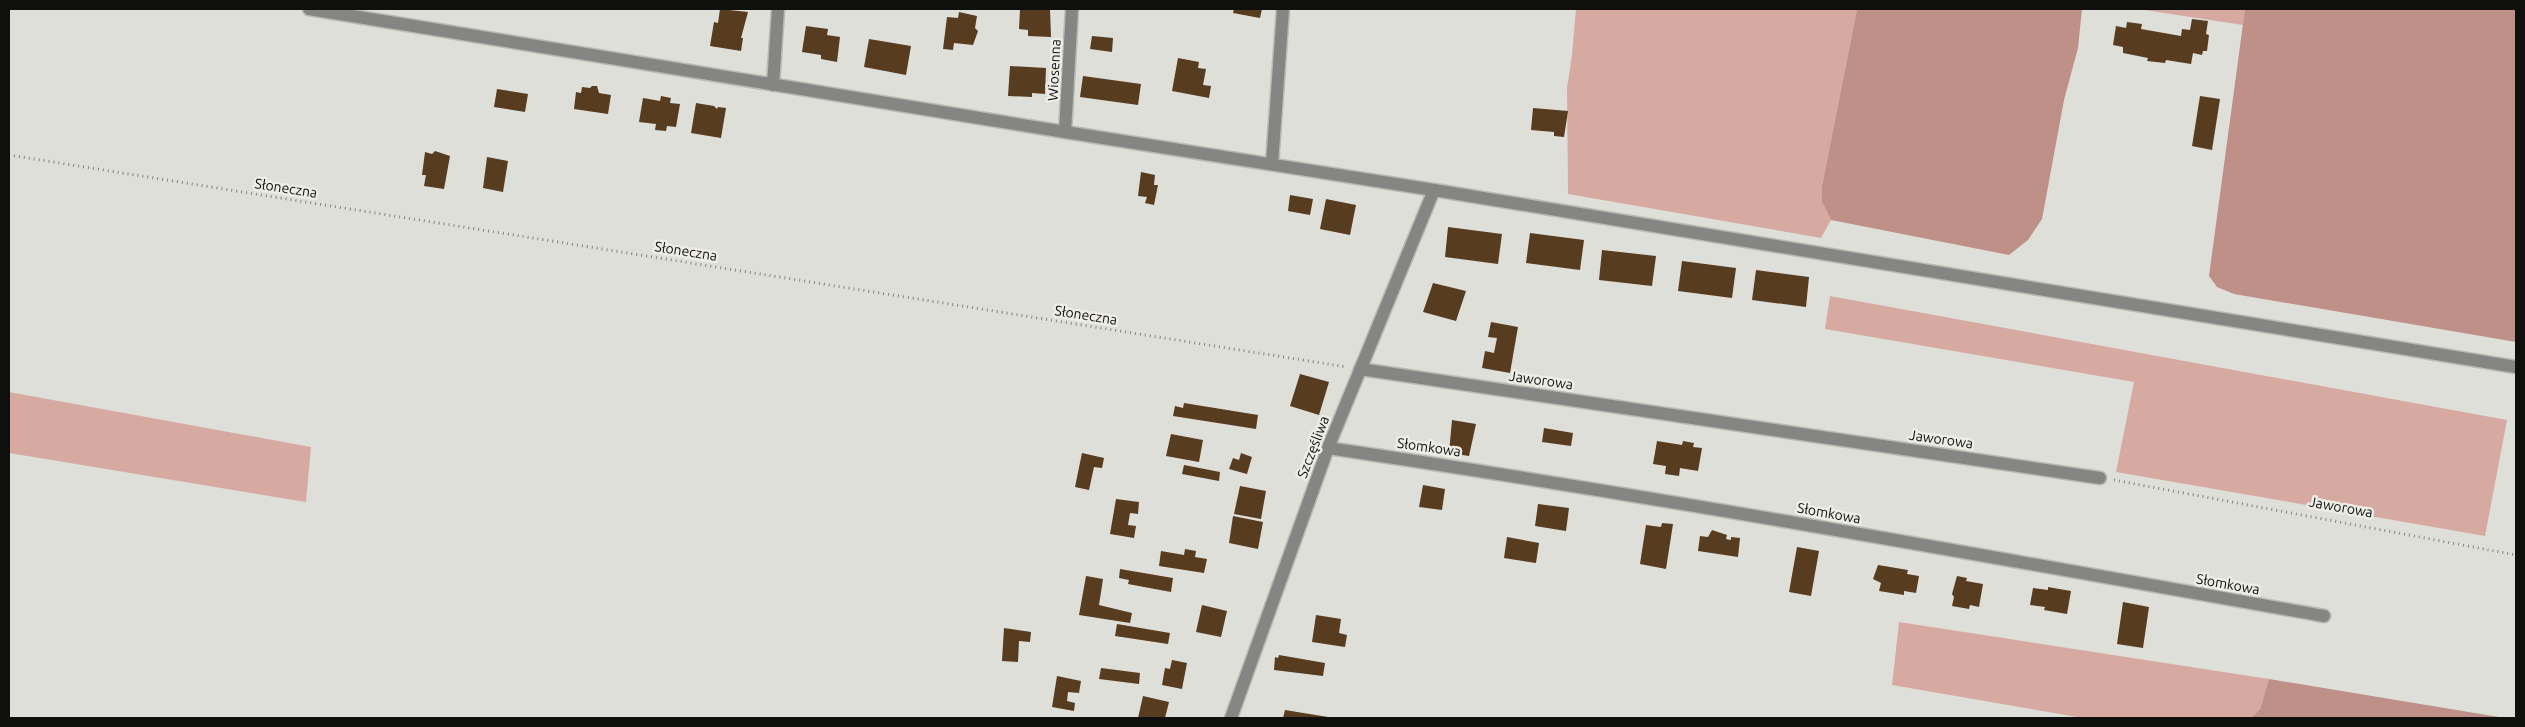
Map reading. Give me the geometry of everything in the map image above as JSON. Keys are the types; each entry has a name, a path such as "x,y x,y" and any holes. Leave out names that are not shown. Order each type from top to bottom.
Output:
{"street":[{"path":"309,9 2516,367"},
{"path":"773,85 778,9"},
{"name":"Wiosenna","path":"1065,132 1072,9"},
{"path":"1272,164 1283,9"},
{"name":"Szczęśliwa","path":"1232,718 1328,448 1434,190"},
{"name":"Jaworowa","path":"1360,369 2100,478"},
{"name":"Słomkowa","path":"1328,448 1518,476 1787,521 2324,616"}],"path":[{"name":"Słoneczna","path":"9,155 1360,369"},
{"name":"Jaworowa","path":"2100,478 2516,555"}],"shaded area":[{"path":"1576,9 1857,9 1822,186 1822,202 1831,220 1821,238 1568,194 1567,88"},
{"path":"1857,9 2082,9 2078,48 2064,100 2042,219 2028,240 2009,255 1831,220 1822,202 1822,186"},
{"path":"2138,9 2245,9 2243,25"},
{"path":"2245,9 2516,9 2516,342 2234,294 2217,287 2209,276"},
{"path":"1830,296 2507,420 2485,536 2116,472 2134,382 1825,329"},
{"path":"9,392 311,447 306,502 9,453"},
{"path":"1899,622 2269,679 2260,709 2251,718 2083,718 1892,685"},
{"path":"2269,679 2505,718 2251,718 2260,709"}],"building":[{"path":"720,9 748,12 741,38 743,38 741,51 710,46 714,22 718,23"},
{"path":"1020,9 1050,9 1051,37 1028,36 1028,30 1019,29"},
{"path":"1234,9 1262,9 1260,18 1233,13"},
{"path":"959,12 977,16 975,28 978,31 973,45 954,43 953,50 943,49 947,17 958,18"},
{"path":"2192,19 2208,21 2206,34 2209,35 2207,51 2203,51 2202,55 2193,53 2191,64 2166,60 2165,63 2147,61 2148,58 2123,53 2123,47 2113,45 2116,26 2126,28 2127,22 2142,24 2141,29 2181,36 2182,29 2190,30"},
{"path":"806,26 828,29 827,35 840,37 837,62 821,59 821,55 802,52"},
{"path":"1092,36 1113,38 1112,52 1090,49"},
{"path":"869,39 911,46 906,75 864,67"},
{"path":"1178,58 1199,62 1198,68 1206,69 1203,85 1211,86 1209,98 1172,91"},
{"path":"1010,66 1046,68 1045,94 1032,93 1032,97 1008,96"},
{"path":"1083,76 1141,84 1138,105 1080,97"},
{"path":"597,86 599,93 611,95 608,114 574,109 576,92 581,93 582,87 590,88"},
{"path":"497,89 528,94 525,112 494,107"},
{"path":"661,96 671,98 670,103 680,104 676,127 667,126 666,131 655,130 656,124 639,122 643,98 660,101"},
{"path":"2200,96 2220,99 2212,150 2192,146"},
{"path":"696,103 714,106 717,109 718,107 726,108 721,138 691,133"},
{"path":"1533,108 1568,111 1564,137 1554,136 1554,132 1531,130"},
{"path":"435,151 450,156 444,189 424,186 426,175 422,175 425,152 432,154"},
{"path":"487,157 508,161 503,192 483,188"},
{"path":"1141,172 1155,175 1154,185 1158,185 1154,205 1145,203 1147,197 1138,196"},
{"path":"1290,195 1313,199 1310,215 1288,211"},
{"path":"1326,199 1356,205 1350,235 1320,229"},
{"path":"1448,227 1502,234 1498,264 1445,257"},
{"path":"1530,233 1584,240 1580,270 1526,263"},
{"path":"1602,250 1656,256 1652,286 1599,280"},
{"path":"1682,261 1736,268 1732,298 1678,291"},
{"path":"1756,270 1809,277 1806,307 1752,300"},
{"path":"1433,283 1466,291 1456,321 1423,312"},
{"path":"1491,322 1518,327 1510,373 1482,368 1485,351 1494,353 1497,338 1488,337"},
{"path":"1300,374 1329,382 1319,415 1290,406"},
{"path":"1184,403 1258,415 1256,429 1173,416 1175,406 1183,408"},
{"path":"1452,420 1476,424 1469,456 1449,453"},
{"path":"1544,428 1573,433 1571,446 1542,442"},
{"path":"1171,434 1203,440 1199,462 1166,456"},
{"path":"1657,441 1682,445 1683,441 1694,443 1693,447 1702,448 1698,471 1680,468 1679,476 1665,474 1666,466 1653,464"},
{"path":"1082,453 1104,458 1102,468 1094,467 1089,490 1075,487"},
{"path":"1241,453 1252,457 1247,474 1229,469 1233,458 1239,460"},
{"path":"1184,465 1220,472 1219,481 1182,474"},
{"path":"1423,485 1445,489 1442,510 1419,507"},
{"path":"1240,486 1266,491 1261,519 1234,514"},
{"path":"1116,499 1139,502 1138,514 1130,513 1128,525 1136,526 1134,538 1110,534"},
{"path":"1538,504 1569,508 1566,531 1535,526"},
{"path":"1233,516 1263,522 1258,549 1229,543"},
{"path":"1662,523 1673,524 1666,569 1640,564 1646,525 1661,527"},
{"path":"1712,530 1727,535 1726,539 1731,540 1731,537 1740,538 1738,557 1698,551 1700,536 1708,537"},
{"path":"1507,537 1539,543 1536,563 1504,558"},
{"path":"1797,547 1819,551 1811,596 1789,592"},
{"path":"1185,549 1196,551 1195,557 1207,559 1204,573 1159,566 1161,551 1184,555"},
{"path":"1878,565 1908,570 1907,574 1919,576 1916,593 1904,591 1904,595 1879,591 1881,583 1873,579"},
{"path":"1120,569 1173,578 1171,592 1128,584 1129,580 1119,578"},
{"path":"1086,576 1103,579 1099,605 1132,613 1130,623 1079,615"},
{"path":"1957,576 1967,578 1966,581 1983,584 1979,607 1970,605 1969,609 1952,606 1954,597 1952,594"},
{"path":"2048,587 2071,591 2067,614 2044,610 2045,607 2030,605 2033,588 2048,590"},
{"path":"2123,602 2149,607 2143,648 2117,644"},
{"path":"1202,605 1227,611 1221,637 1196,632"},
{"path":"1316,615 1341,619 1339,633 1347,635 1345,647 1312,642"},
{"path":"1117,624 1170,633 1168,644 1115,636"},
{"path":"1004,628 1031,632 1030,642 1019,641 1018,662 1002,661"},
{"path":"1279,655 1325,663 1323,676 1274,670 1275,657 1278,658"},
{"path":"1172,660 1187,663 1182,689 1162,685 1165,668 1170,669"},
{"path":"1101,668 1140,673 1139,684 1099,679"},
{"path":"1057,676 1081,681 1079,693 1068,692 1067,701 1075,703 1074,711 1052,707"},
{"path":"1143,696 1169,702 1165,718 1138,718"},
{"path":"1285,710 1328,717 1328,718 1283,718"}]}
